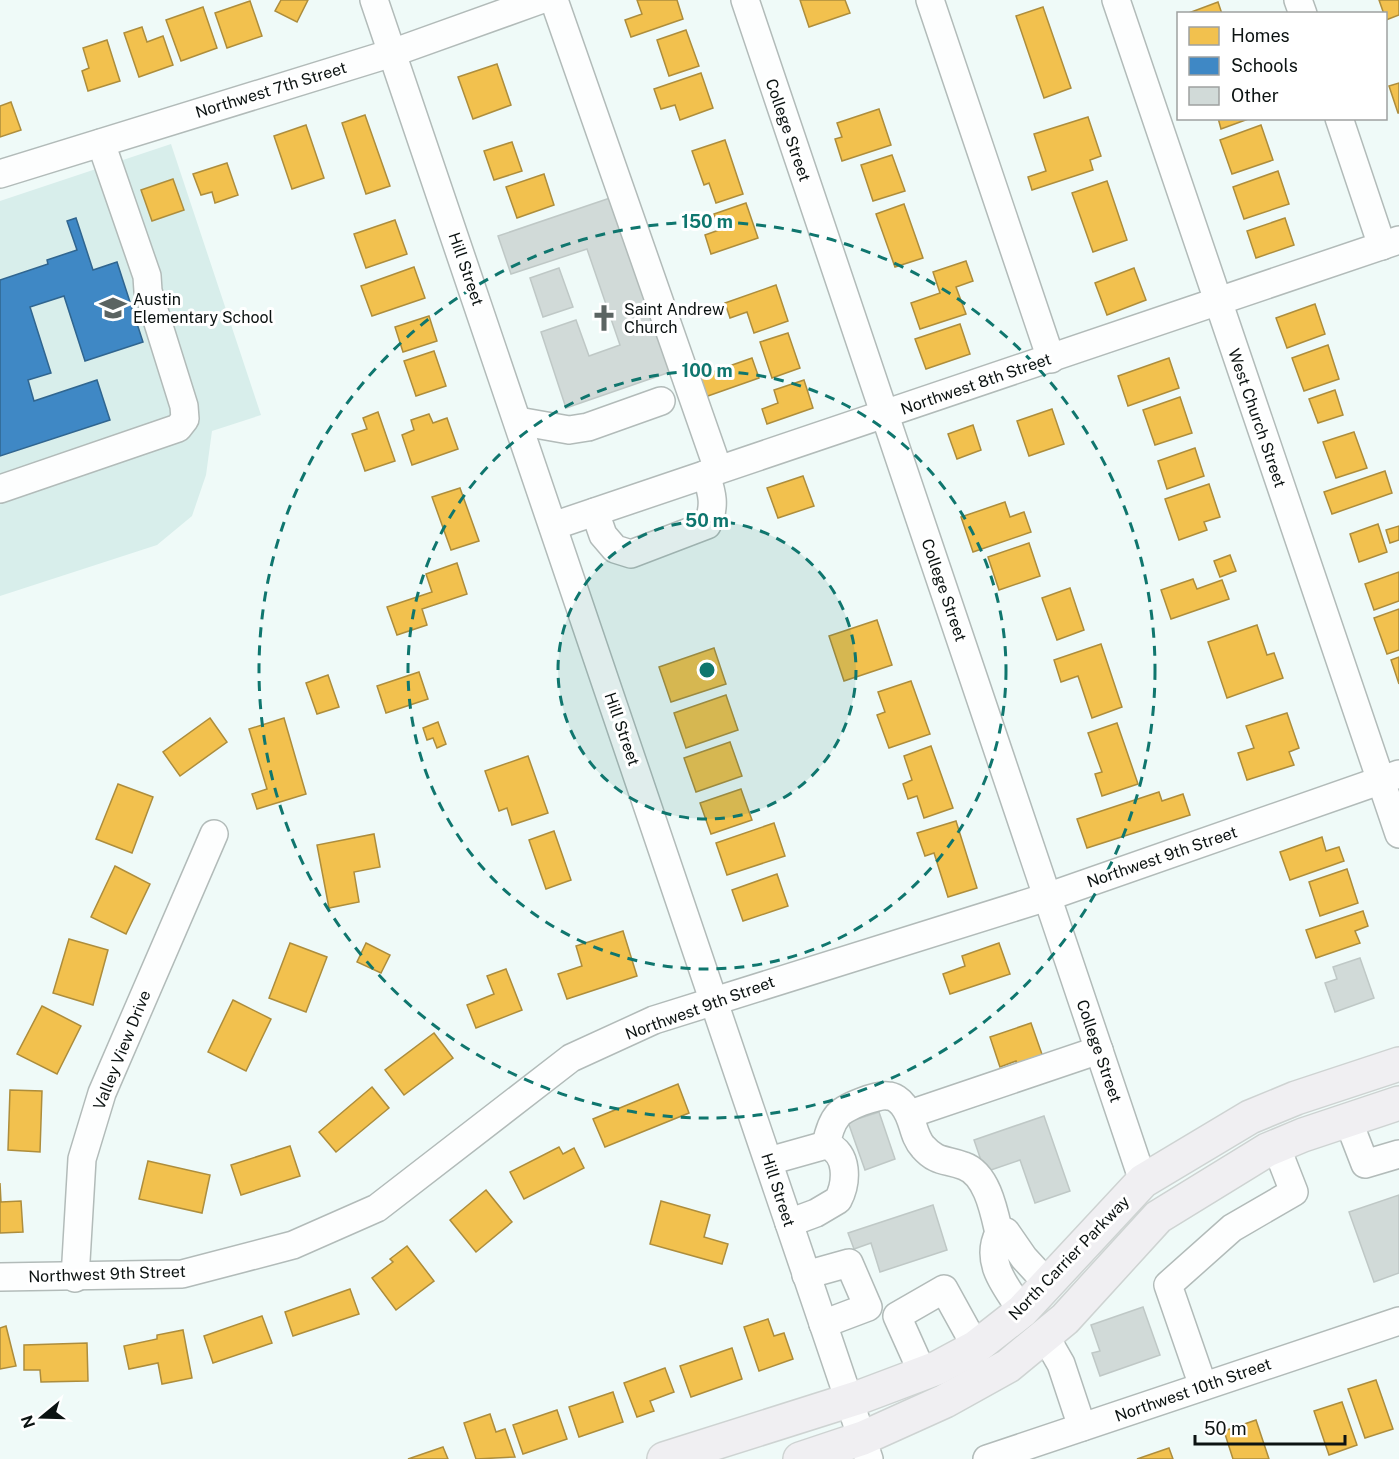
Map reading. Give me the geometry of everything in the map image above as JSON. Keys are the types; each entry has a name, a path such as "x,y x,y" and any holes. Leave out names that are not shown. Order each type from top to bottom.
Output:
{"main road":[{"name":"North Carrier Parkway","path":"664,1459 923,1374 976,1347 1022,1311 1143,1181 1250,1117 1296,1098 1399,1064"},
{"path":"800,1459 866,1449 1008,1366 1065,1319 1158,1217 1276,1146 1399,1103"}],"street":[{"name":"Hill Street","path":"374,0 866,1449"},
{"name":"Northwest 7th Street","path":"0,174 392,53 540,0"},
{"path":"554,0 712,472 714,500 712,514 706,525 631,554 615,549 603,535 595,512"},
{"name":"College Street","path":"745,0 1143,1181"},
{"path":"930,0 1051,359"},
{"name":"West Church Street","path":"1116,0 1218,303 1390,778 1399,834"},
{"path":"1340,120 1391,243"},
{"path":"0,489 178,428 185,419 184,406 148,291 147,276 101,143"},
{"name":"Northwest 8th Street","path":"553,526 1391,243"},
{"path":"518,421 569,430 588,427 661,401"},
{"name":"Northwest 9th Street","path":"0,1276 75,1278 182,1274 292,1245 377,1208 571,1058 654,1020 1047,897 1390,778"},
{"name":"Valley View Drive","path":"75,1278 82,1159 102,1093 214,834"},
{"path":"910,1114 1099,1050"},
{"path":"826,1145 835,1117 843,1109 886,1095 894,1097 910,1114 916,1137 923,1147 938,1160 964,1166 975,1173 985,1187 999,1233 993,1257 1002,1281 1022,1311"},
{"path":"1348,1120 1365,1164 1399,1154"},
{"path":"769,1161 826,1145 832,1147 842,1163 845,1179 842,1194 838,1200 789,1223"},
{"path":"1203,1386 1168,1285 1232,1228 1294,1192 1276,1146"},
{"path":"999,1233 1006,1232 1012,1237 1023,1258 1048,1284"},
{"path":"806,1275 849,1263 868,1307"},
{"path":"823,1324 868,1307 897,1316 944,1289 976,1347"},
{"path":"897,1316 923,1374"},
{"name":"Northwest 10th Street","path":"987,1459 1399,1321"},
{"path":"1045,1336 1061,1364 1082,1427"}],"shaded area":[{"name":"Austin Elementary School","path":"171,144 261,415 212,431 206,475 192,516 157,545 0,596 0,201"}],"building: Homes":[{"path":"281,0 308,0 297,22 275,11"},
{"path":"637,0 677,0 683,19 631,37 625,20 642,14"},
{"path":"800,0 845,0 850,13 809,27"},
{"path":"1379,0 1399,0 1399,15 1387,20 1387,12 1383,12"},
{"path":"250,1 262,36 227,48 215,13"},
{"path":"1218,2 1221,12 1191,12"},
{"path":"203,7 217,48 181,61 166,20"},
{"path":"1043,7 1071,88 1044,98 1016,16"},
{"path":"142,27 147,42 163,36 173,65 139,77 124,33"},
{"path":"686,30 699,66 669,76 657,40"},
{"path":"107,40 120,81 88,91 82,71 89,68 83,48"},
{"path":"497,64 511,105 473,119 458,77"},
{"path":"701,73 713,108 680,120 675,105 661,109 654,89"},
{"path":"1399,83 1399,113 1398,113 1389,86"},
{"path":"11,102 21,130 0,137 0,106"},
{"path":"879,109 891,145 842,161 835,139 842,137 837,123"},
{"path":"365,115 390,186 366,194 342,123"},
{"path":"1088,117 1101,156 1090,160 1093,170 1032,190 1028,177 1046,171 1034,134"},
{"path":"1219,120 1246,120 1221,129"},
{"path":"306,125 324,178 292,189 274,136"},
{"path":"1261,125 1273,160 1232,174 1220,140"},
{"path":"725,140 743,194 716,203 709,183 704,185 692,151"},
{"path":"512,142 522,171 494,180 484,151"},
{"path":"892,155 905,191 873,201 861,165"},
{"path":"227,163 238,195 215,203 212,192 201,195 193,174"},
{"path":"1278,171 1289,204 1244,219 1233,187"},
{"path":"544,174 554,205 517,218 506,187"},
{"path":"173,179 184,210 152,221 141,190"},
{"path":"1107,181 1127,240 1093,252 1072,193"},
{"path":"746,203 758,238 711,254 705,235 719,230 714,214"},
{"path":"904,204 923,258 895,267 876,214"},
{"path":"1285,218 1294,245 1256,258 1247,231"},
{"path":"395,220 407,254 366,268 354,234"},
{"path":"966,261 973,281 956,287 966,314 920,329 911,303 940,293 933,272"},
{"path":"414,267 425,298 372,316 361,286"},
{"path":"1134,268 1146,300 1107,315 1095,283"},
{"path":"776,285 788,321 754,333 747,312 730,318 725,303"},
{"path":"1315,304 1325,334 1287,348 1276,318"},
{"path":"429,316 437,341 403,352 395,327"},
{"path":"960,324 970,354 926,369 915,339"},
{"path":"788,333 800,368 772,378 760,342"},
{"path":"1328,345 1339,379 1304,391 1292,358"},
{"path":"434,351 446,386 416,396 404,361"},
{"path":"752,358 759,378 705,397 698,377"},
{"path":"1169,358 1179,388 1128,406 1118,376"},
{"path":"804,380 813,408 767,424 762,409 778,403 774,390"},
{"path":"1335,390 1343,415 1318,423 1309,399"},
{"path":"1180,397 1192,433 1155,445 1143,410"},
{"path":"1052,409 1064,444 1029,456 1017,421"},
{"path":"378,412 395,461 365,471 352,434 367,429 363,418"},
{"path":"429,414 433,423 447,418 458,449 412,465 402,435 414,430 411,420"},
{"path":"973,425 981,450 957,459 948,434"},
{"path":"1354,432 1367,468 1336,478 1323,442"},
{"path":"1195,448 1204,476 1167,489 1158,461"},
{"path":"1385,471 1392,493 1332,514 1324,492"},
{"path":"803,476 814,506 778,518 767,488"},
{"path":"1209,484 1220,517 1204,522 1207,530 1179,540 1165,499"},
{"path":"460,488 479,541 451,550 432,497"},
{"path":"1005,502 1010,517 1024,512 1031,532 973,552 961,517"},
{"path":"1378,524 1387,552 1359,562 1350,534"},
{"path":"1399,526 1399,540 1390,543 1386,530"},
{"path":"1029,543 1040,576 999,590 988,557"},
{"path":"1230,555 1236,571 1220,577 1214,561"},
{"path":"457,563 467,594 422,609 427,625 397,635 387,607 432,592 426,574"},
{"path":"1399,572 1399,601 1374,610 1365,584"},
{"path":"1193,579 1197,589 1222,580 1229,599 1171,619 1161,590"},
{"path":"1070,588 1084,630 1057,640 1042,598"},
{"path":"1399,609 1399,650 1387,654 1374,618"},
{"path":"877,620 892,665 844,681 829,636"},
{"path":"1257,625 1267,655 1274,653 1283,678 1227,698 1208,642"},
{"path":"1101,644 1122,707 1092,718 1078,676 1061,682 1054,660"},
{"path":"714,648 726,684 671,702 659,667"},
{"path":"1399,657 1399,684 1391,660"},
{"path":"419,672 428,699 386,713 377,686"},
{"path":"328,675 339,707 317,714 306,683"},
{"path":"911,681 930,734 889,748 877,715 885,712 878,692"},
{"path":"726,695 738,730 686,748 674,713"},
{"path":"1287,713 1299,748 1289,752 1294,765 1247,780 1238,753 1254,748 1246,726"},
{"path":"210,718 227,742 180,776 163,752"},
{"path":"284,718 306,794 257,809 252,794 267,789 249,729"},
{"path":"438,722 446,744 437,748 433,738 427,740 423,728"},
{"path":"1117,723 1138,784 1102,796 1095,774 1102,772 1088,733"},
{"path":"730,742 742,776 696,792 684,758"},
{"path":"931,746 953,808 924,818 917,796 908,799 903,784 912,780 904,756"},
{"path":"528,756 548,813 512,825 507,808 499,811 485,771"},
{"path":"118,784 153,797 132,853 96,839"},
{"path":"741,789 752,820 711,834 700,803"},
{"path":"1159,792 1162,801 1183,794 1190,815 1087,848 1077,819"},
{"path":"956,821 977,888 948,897 934,853 925,856 917,833"},
{"path":"774,823 785,856 727,875 716,843"},
{"path":"554,831 571,880 546,889 529,840"},
{"path":"374,834 380,867 354,872 359,902 329,908 317,845"},
{"path":"1322,837 1326,851 1339,847 1344,861 1290,880 1280,852"},
{"path":"115,866 150,884 126,934 91,917"},
{"path":"1347,869 1358,903 1320,916 1309,882"},
{"path":"777,874 788,906 743,921 732,890"},
{"path":"1363,911 1368,926 1355,931 1360,943 1316,958 1306,930"},
{"path":"623,931 637,976 567,999 558,974 582,966 576,946"},
{"path":"69,939 108,950 93,1005 53,993"},
{"path":"290,943 327,957 306,1012 269,998"},
{"path":"366,943 390,955 381,973 357,962"},
{"path":"999,943 1010,974 950,994 943,974 965,966 962,956"},
{"path":"506,969 522,1010 476,1028 467,1005 494,994 487,976"},
{"path":"233,1000 271,1019 246,1071 208,1052"},
{"path":"42,1006 81,1026 57,1074 17,1054"},
{"path":"1031,1023 1044,1060 1018,1069 1016,1061 1000,1067 990,1037"},
{"path":"434,1033 453,1058 404,1095 385,1070"},
{"path":"678,1084 689,1113 605,1147 593,1119"},
{"path":"372,1087 389,1108 336,1152 319,1132"},
{"path":"10,1090 42,1091 40,1152 8,1150"},
{"path":"290,1146 300,1176 241,1195 231,1165"},
{"path":"559,1147 563,1154 574,1148 584,1168 524,1199 510,1172"},
{"path":"148,1161 210,1175 202,1213 139,1199"},
{"path":"0,1183 1,1202 21,1201 23,1232 0,1233"},
{"path":"486,1190 512,1222 476,1252 450,1220"},
{"path":"661,1201 710,1215 704,1237 728,1244 722,1264 650,1244"},
{"path":"407,1246 434,1281 396,1310 372,1278 393,1262 390,1259"},
{"path":"350,1289 359,1314 293,1336 285,1312"},
{"path":"262,1316 272,1343 213,1363 204,1336"},
{"path":"768,1319 774,1336 784,1333 793,1359 759,1371 744,1327"},
{"path":"6,1326 16,1366 0,1369 0,1328"},
{"path":"183,1330 192,1378 162,1384 158,1363 129,1369 124,1346 157,1339 157,1335"},
{"path":"87,1343 88,1381 41,1382 40,1370 24,1370 24,1345"},
{"path":"732,1348 742,1379 691,1397 680,1366"},
{"path":"665,1368 674,1392 650,1401 654,1411 637,1417 624,1383"},
{"path":"1376,1380 1393,1429 1365,1438 1348,1389"},
{"path":"613,1392 623,1422 579,1437 569,1407"},
{"path":"1342,1402 1357,1445 1329,1455 1314,1411"},
{"path":"557,1410 567,1439 523,1454 513,1425"},
{"path":"490,1414 496,1432 505,1429 515,1457 476,1459 464,1423"},
{"path":"1256,1420 1269,1459 1233,1459 1224,1431"},
{"path":"443,1447 448,1459 408,1459"},
{"path":"1169,1448 1173,1459 1137,1459"}],"building: Schools":[{"path":"76,218 93,270 117,262 143,342 85,361 64,296 30,307 51,373 28,380 34,401 97,380 110,420 0,456 0,280 48,264 47,260 77,250 67,221"}],"building: Other":[{"path":"613,197 673,371 566,408 541,332 576,320 589,356 620,345 587,249 511,274 498,236"},
{"path":"559,268 573,307 543,317 530,278"},
{"path":"1360,958 1374,998 1335,1012 1325,983 1337,979 1333,967"},
{"path":"879,1112 895,1159 865,1170 848,1122"},
{"path":"1044,1116 1070,1191 1035,1203 1020,1160 985,1172 974,1140"},
{"path":"1399,1195 1399,1273 1374,1282 1349,1212"},
{"path":"933,1205 947,1250 880,1272 871,1243 854,1249 848,1233"},
{"path":"1143,1307 1160,1355 1100,1376 1092,1353 1100,1351 1091,1325"}],"place":[{"name":"Austin Elementary School","path":"113,308"},
{"name":"Saint Andrew Church","path":"604,318"}]}
